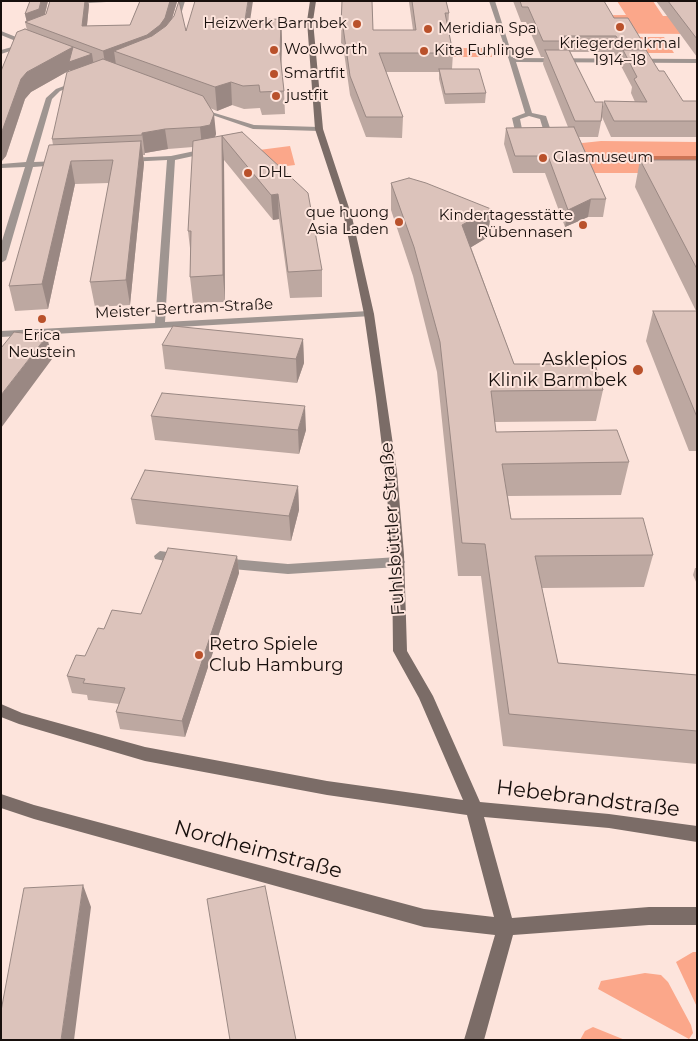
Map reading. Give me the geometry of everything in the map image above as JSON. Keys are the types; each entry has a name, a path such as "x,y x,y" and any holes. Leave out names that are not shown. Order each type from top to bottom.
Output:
{"main road":[{"name":"Fuhlsbüttler Straße","path":"313,1 310,21 319,129 348,216 369,314 391,472 398,562 400,651 426,696 475,809 506,927"},
{"path":"1,710 20,718 145,754 327,788 475,809"},
{"name":"Nordheimstraße","path":"1,801 34,812 424,918 506,927"},
{"name":"Hebebrandstraße","path":"475,809 609,821 697,834"},
{"path":"474,1040 506,927 649,916 697,916"}],"street":[{"path":"61,4 122,1"},
{"path":"174,27 182,1"},
{"path":"492,1 529,114"},
{"path":"1,33 28,40 37,47"},
{"path":"1,52 28,40"},
{"path":"512,60 697,61"},
{"path":"1,260 52,94 86,80"},
{"path":"193,106 246,126 319,129"},
{"path":"249,139 260,128"},
{"path":"121,160 170,158 217,148"},
{"path":"160,324 170,158"},
{"path":"1,166 74,163"},
{"name":"Meister-Bertram-Straße","path":"1,334 369,314"},
{"path":"160,556 288,569 398,562"}],"shaded area":[{"path":"617,1 653,1 663,16 697,16 697,34 531,33 525,16 626,15"},
{"path":"619,37 664,37 674,53 628,53"},
{"path":"452,48 490,48 492,57 454,57"},
{"path":"601,141 697,142 697,173 585,173 573,144"},
{"path":"290,146 295,165 279,167 259,150"},
{"path":"616,156 697,156 697,160 617,160"},
{"path":"693,952 697,952 697,1007 676,962"},
{"path":"645,973 661,975 668,982 691,1025 693,1033 689,1039 598,989 601,981"},
{"path":"593,1027 625,1040 580,1040 585,1031"}],"building":[{"path":"30,1 41,1 39,9 25,14"},
{"path":"50,1 85,1 82,26 130,25 140,1 170,1 165,18 160,25 147,35 103,51 25,22 46,14"},
{"path":"179,1 186,31 195,1 248,1 245,20 281,19 280,54 284,91 260,92 259,85 243,86 231,82 215,87 114,51 152,36 166,26 174,16"},
{"path":"342,1 372,1 373,30 416,30 412,1 446,1 449,13 445,13 453,53 379,53 403,117 366,117 350,76 343,27 341,25"},
{"path":"520,1 604,1 614,18 628,18 642,41 619,41 616,36 564,36 566,41 543,41 528,7 522,7"},
{"path":"668,1 697,1 697,39"},
{"path":"25,29 92,54 69,62 73,47 27,72 21,79 1,134 1,71 17,32"},
{"path":"545,50 569,50 595,102 603,102 601,121 575,121"},
{"path":"623,50 646,50 659,71 664,71 683,101 697,101 697,121 614,121 604,101 647,102 634,79 637,77"},
{"path":"103,59 203,96 214,114 210,125 165,129 142,133 142,135 52,139 67,72"},
{"path":"439,69 479,69 486,93 445,94"},
{"path":"574,127 606,199 591,199 568,210 548,156 515,156 506,128"},
{"path":"242,132 308,193 322,270 288,272 278,194 271,195 222,136 223,275 190,277 191,231 188,231 193,141"},
{"path":"141,141 126,280 90,282 113,160 71,161 42,284 9,286 49,145"},
{"path":"640,160 697,160 697,269"},
{"path":"409,178 491,209 462,225 514,364 595,364 603,390 491,391 496,432 617,430 629,462 502,464 511,519 643,518 653,555 535,556 558,663 697,675 697,731 509,714 485,544 462,543 440,342 414,247 391,183"},
{"path":"653,311 697,311 697,417"},
{"path":"173,326 303,339 296,359 162,345"},
{"path":"14,332 47,336 1,395 1,348"},
{"path":"162,393 305,406 298,430 151,416"},
{"path":"145,470 298,486 289,516 131,499"},
{"path":"168,548 237,556 182,721 116,712 125,688 83,683 85,679 67,676 76,655 85,656 98,628 104,629 112,610 141,614"},
{"path":"83,885 61,1040 1,1040 1,1011 24,888"},
{"path":"265,886 296,1040 230,1040 207,899"}],"place":[{"name":"Heizwerk Barmbek","path":"357,24"},
{"name":"Kriegerdenkmal 1914–18","path":"620,27"},
{"name":"Meridian Spa","path":"428,29"},
{"name":"Woolworth","path":"274,50"},
{"name":"Kita Fuhlinge","path":"424,51"},
{"name":"Smartfit","path":"274,74"},
{"name":"justfit","path":"276,96"},
{"name":"Glasmuseum","path":"543,158"},
{"name":"DHL","path":"248,173"},
{"name":"que huong Asia Laden","path":"399,222"},
{"name":"Kindertagesstätte Rübennasen","path":"583,225"},
{"name":"Erica Neustein","path":"42,319"},
{"name":"Asklepios Klinik Barmbek","path":"638,370"},
{"name":"Retro Spiele Club Hamburg","path":"199,655"}]}
